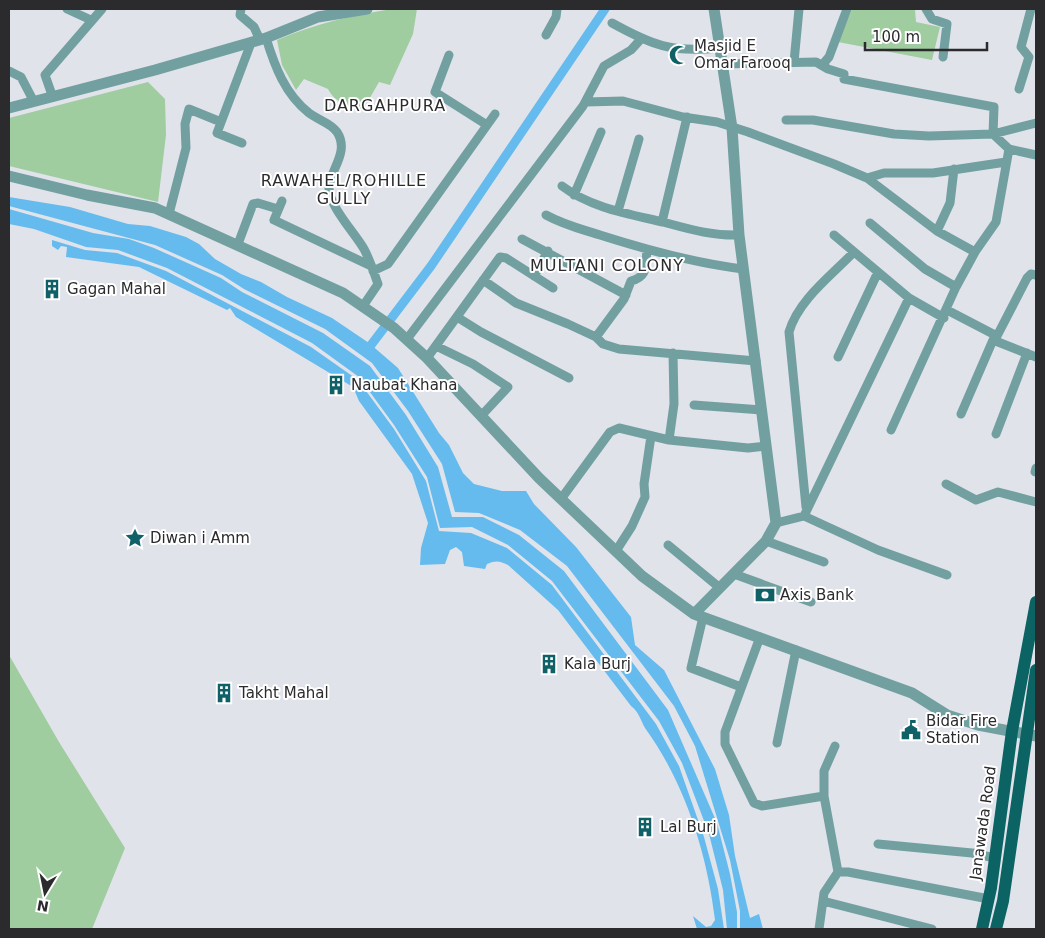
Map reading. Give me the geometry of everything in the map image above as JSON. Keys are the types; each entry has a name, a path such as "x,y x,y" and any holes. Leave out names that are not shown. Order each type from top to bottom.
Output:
{"main road":[{"name":"Janawada Road","path":"982,929 989,899 1012,731 1036,602"},
{"name":"Janawada Road","path":"996,929 1003,901 1032,735 1036,670"}],"street":[{"path":"67,9 92,20"},
{"path":"52,95 45,75 102,9"},
{"path":"241,9 240,15 254,27 259,40 292,96 309,113 332,126 338,133 341,143 338,165 329,186 331,200 364,250 378,284 366,308"},
{"path":"9,108 52,95 155,70 259,40 318,13 367,9"},
{"path":"546,35 556,16 557,9"},
{"path":"714,9 732,128 739,235 776,523 766,541 720,588 698,616 691,668 741,687"},
{"path":"794,62 799,9"},
{"path":"823,64 829,57 847,9"},
{"path":"926,9 932,19 946,24 943,57"},
{"path":"1019,89 1029,57 1021,47 1034,9"},
{"path":"612,23 641,38 667,47 699,50 719,48"},
{"path":"407,340 586,102 604,66 631,50 641,38"},
{"path":"242,143 217,133 259,40"},
{"path":"449,54 435,92 487,125"},
{"path":"723,64 816,62 823,64 828,69 844,74 844,79 994,107 993,134 1008,149 1036,155"},
{"path":"9,71 21,77 34,100"},
{"path":"586,102 623,101 687,118 717,122 748,132 867,178 937,231 975,252"},
{"path":"169,214 186,148 185,124 189,109 222,122"},
{"path":"238,244 253,204 280,205 274,220 372,269 388,264 495,114"},
{"path":"662,222 687,118"},
{"path":"786,120 813,120 894,134 993,134 1036,123"},
{"path":"574,195 601,132"},
{"path":"618,211 639,139"},
{"path":"891,430 956,288 975,252 996,222 1008,149"},
{"path":"867,178 884,173 933,173 1006,162"},
{"path":"937,231 950,203 954,169"},
{"path":"9,176 155,208 343,292 394,328 427,358 561,498 642,576 698,616 912,693 947,715 978,725 1032,735"},
{"path":"562,186 574,195 618,211 716,235 739,235"},
{"path":"546,215 569,227 647,250 716,266 743,269"},
{"path":"870,223 925,269 956,288"},
{"path":"834,235 909,298 1032,355 996,434"},
{"path":"522,238 626,295"},
{"path":"596,337 626,295 631,281 640,278 644,274 647,250"},
{"path":"534,276 548,251"},
{"path":"805,512 789,332 793,318 808,299 854,252"},
{"path":"427,358 500,257 553,288"},
{"path":"838,357 878,272"},
{"path":"961,414 995,338 1027,278 1031,274 1036,275"},
{"path":"483,280 516,303 596,337 603,344 619,350 756,361"},
{"path":"776,523 805,512 909,298"},
{"path":"457,317 480,332 569,378"},
{"path":"436,346 473,364 508,387 481,416"},
{"path":"669,440 674,404 673,353"},
{"path":"694,405 762,410"},
{"path":"561,498 610,432 619,428 669,440 748,448 766,446"},
{"path":"616,551 632,526 645,498 644,484 650,436"},
{"path":"946,484 976,500 998,492 1036,502"},
{"path":"805,512 878,550 947,575"},
{"path":"766,541 824,562"},
{"path":"668,545 720,588"},
{"path":"734,574 811,602"},
{"path":"760,637 726,726 725,739 754,803 762,806 824,796"},
{"path":"777,743 796,650"},
{"path":"810,929 819,926 824,893 838,872 824,796 824,771 835,746"},
{"path":"878,844 994,858"},
{"path":"838,872 848,872 989,899"},
{"path":"823,900 929,929"}],"green space":[{"path":"392,9 417,9 413,34 390,85 379,82 363,110 343,103 334,98 328,89 304,79 296,90 282,65 277,40 305,29 334,21"},
{"path":"852,9 915,9 916,22 940,27 932,60 838,42"},
{"path":"148,82 165,99 166,135 158,202 9,166 9,118"},
{"path":"9,655 59,742 125,848 92,929 9,929"}],"water":[{"path":"9,197 70,207 128,224 150,226 186,237 199,244 215,259 241,274 261,282 287,297 332,318 369,343 398,368 439,433 449,445 463,473 474,484 502,491 526,491 534,504 576,547 631,617 635,645 664,670 715,769 729,815 735,856 750,918 759,914 763,929 740,929 740,911 730,860 695,746 674,706 567,566 520,530 479,513 455,512 442,464 408,411 372,363 325,329 244,289 222,275 155,245 9,206"},
{"path":"9,209 93,233 129,239 154,248 221,278 242,292 323,333 370,366 406,415 438,467 452,517 483,517 519,535 564,571 668,710 717,823 730,874 737,912 737,929 727,929 723,890 709,834 682,763 659,721 552,581 508,545 472,527 440,528 427,477 394,425 359,377 312,343 167,268 118,250 86,247 34,229 9,224"},
{"path":"52,240 85,250 117,253 166,271 311,347 358,380 394,429 426,481 439,531 471,533 507,548 552,585 656,724 679,766 704,837 718,889 724,929 697,929 693,916 706,927 711,926 715,920 700,844 683,795 638,713 558,610 508,565 495,562 487,564 485,569 464,566 462,552 456,547 450,550 445,564 420,565 421,548 428,523 412,474 359,401 353,387 236,317 230,308 227,310 139,267 66,257 67,247 61,246 58,250 52,246"}],"waterway":[{"path":"368,349 431,266 605,9"}],"place":[{"name":"Masjid E Omar Farooq","path":"679,55"},
{"name":"Gagan Mahal","path":"52,289"},
{"name":"Naubat Khana","path":"336,385"},
{"name":"Diwan i Amm","path":"135,538"},
{"name":"Axis Bank","path":"765,595"},
{"name":"Kala Burj","path":"549,664"},
{"name":"Takht Mahal","path":"224,693"},
{"name":"Bidar Fire Station","path":"911,730"},
{"name":"Lal Burj","path":"645,827"}],"district":[{"name":"DARGAHPURA","path":"385,105"},
{"name":"RAWAHEL/ROHILLE GULLY","path":"344,189"},
{"name":"MULTANI COLONY","path":"607,265"}]}
